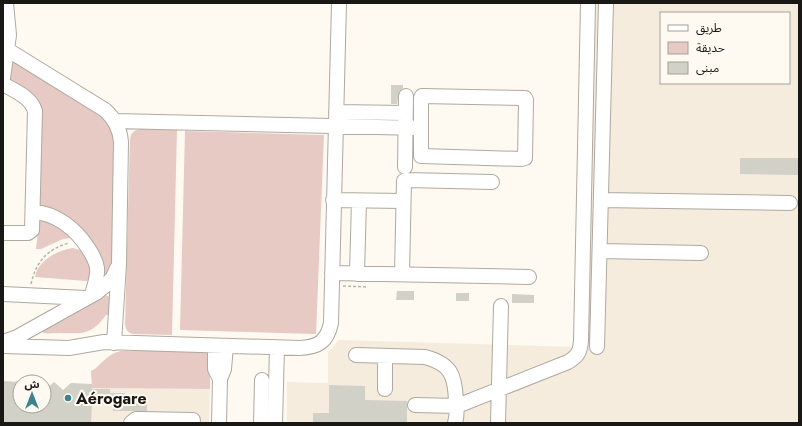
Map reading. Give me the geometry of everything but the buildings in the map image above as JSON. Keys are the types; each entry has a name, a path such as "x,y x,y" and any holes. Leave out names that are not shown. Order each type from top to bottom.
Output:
{"street":[{"path":"3,78 5,48 9,35 6,3"},
{"path":"3,346 69,348 94,343 114,342 277,348 310,347 321,343 326,338 331,323 339,3"},
{"path":"415,405 457,406 568,362 575,358 580,350 588,3"},
{"path":"597,347 606,3"},
{"path":"5,48 99,105 111,115 118,128 121,142 119,264 114,342"},
{"path":"3,84 30,101 36,110 32,228 30,232 25,233 3,233"},
{"path":"405,167 406,96"},
{"path":"423,96 526,99 524,159 422,157 421,128 421,98 423,96"},
{"path":"336,112 406,113"},
{"path":"115,121 421,128"},
{"path":"402,274 403,201 405,180 492,182"},
{"path":"333,200 403,201"},
{"path":"357,274 359,200"},
{"path":"601,200 790,203"},
{"path":"33,212 40,212 49,215 66,224 85,242 97,266 96,283 89,297"},
{"path":"600,251 701,253"},
{"path":"3,342 17,337 89,297 108,283 113,277 119,264"},
{"path":"332,273 529,277"},
{"path":"3,294 89,297"},
{"path":"498,423 501,306"},
{"path":"219,423 220,380 224,369 220,346"},
{"path":"275,423 277,348"},
{"path":"356,355 425,357 436,360 446,366 453,375 456,386 457,406 455,423"},
{"path":"385,356 385,389"},
{"path":"261,423 262,380"},
{"path":"131,423 136,419 176,421 193,420"}],"path":[{"path":"30,295 30,285 42,258 52,249 60,245 85,242"}],"shaded area":[{"path":"583,3 799,3 799,423 287,423 287,382 328,383 328,352 339,340 574,347"},
{"path":"3,379 5,381 12,382 12,414 52,414 52,384 54,382 63,390 71,383 92,388 210,389 209,423 3,423"}],"green space":[{"path":"3,52 105,118 110,126 114,136 112,263 107,274 104,273 102,267 39,207 40,105 37,99 3,78"},
{"path":"139,129 177,129 172,335 133,334 127,330 125,324 130,139 133,132"},
{"path":"185,131 324,135 316,334 180,330"},
{"path":"41,221 58,226 71,238 63,239 41,249 36,249 39,223"},
{"path":"73,248 83,251 92,262 89,280 35,277 44,261 61,251"},
{"path":"104,295 111,300 108,315 106,315 92,329 82,333 43,333 43,331"},
{"path":"121,351 210,351 210,389 92,388 91,371 109,356"}],"place":[{"name":"Aérogare","path":"68,398"}]}
